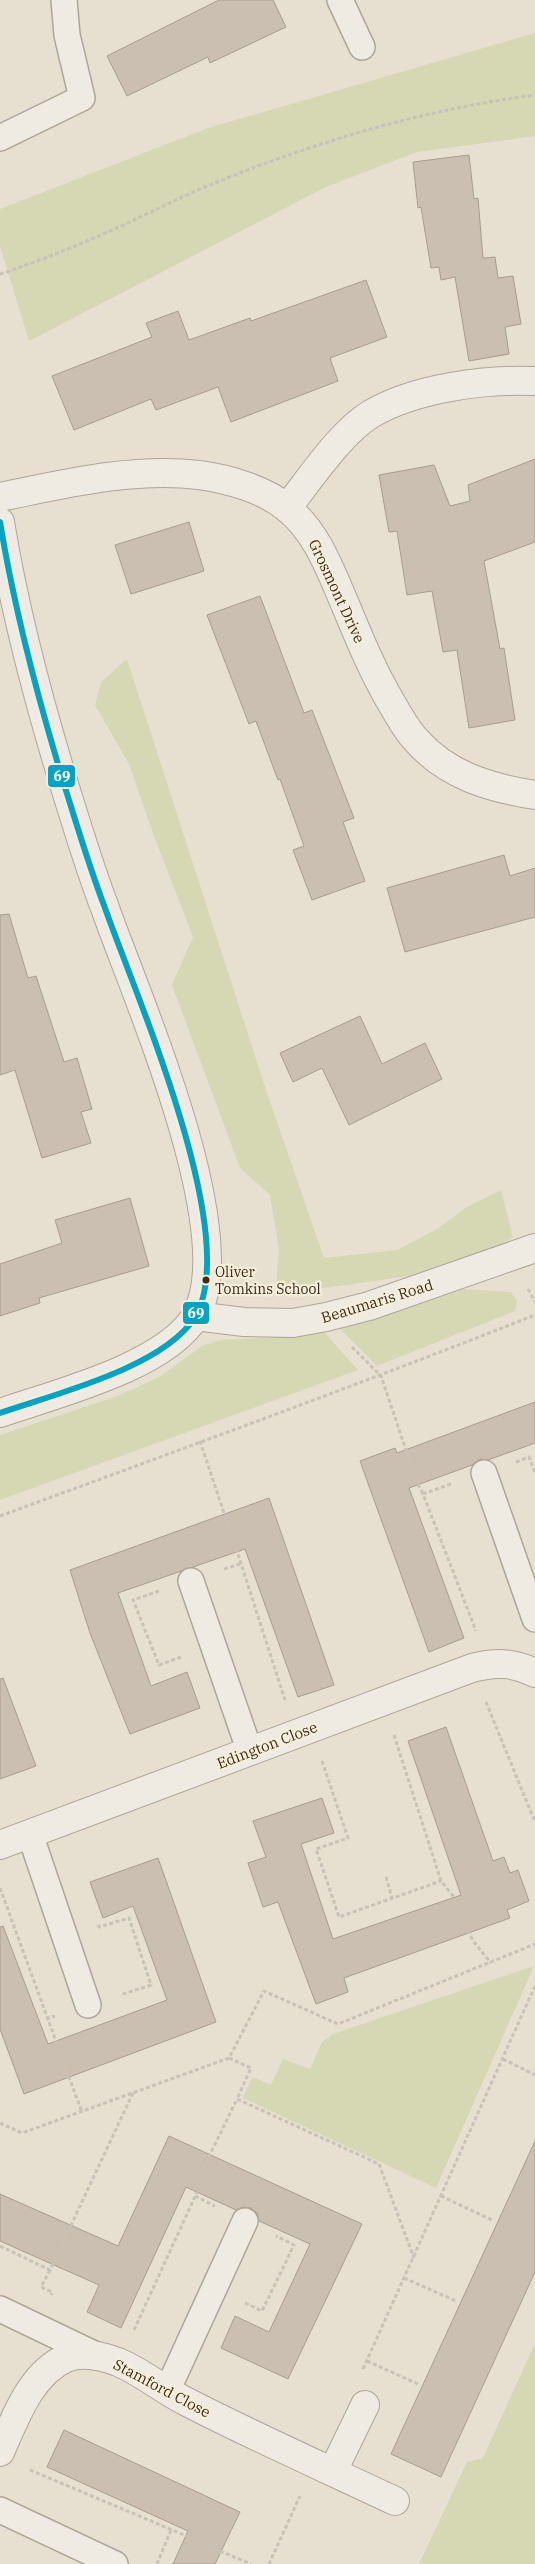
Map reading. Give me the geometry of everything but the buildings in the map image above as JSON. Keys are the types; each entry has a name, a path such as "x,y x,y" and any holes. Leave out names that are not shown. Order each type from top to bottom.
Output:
{"street":[{"path":"286,508 338,444 370,415 405,398 444,389 535,381"},
{"name":"Grosmont Drive","path":"0,497 65,484 151,474 179,473 227,481 256,491 286,508 304,525 319,547 384,690 417,741 448,767 469,778 487,786 535,796"},
{"path":"0,522 11,583 73,811 104,908 162,1058 181,1118 196,1178 207,1258 203,1297 195,1316 181,1336 156,1354 128,1368 0,1413"},
{"name":"Beaumaris Road","path":"195,1316 244,1322 293,1323 326,1317 368,1306 535,1248"},
{"name":"Edington Close","path":"0,1845 472,1668 489,1663 503,1663 535,1673"},
{"name":"Stamford Close","path":"0,2452 25,2398 42,2378 66,2358 78,2355 107,2359 167,2391 395,2501"},
{"path":"324,2468 365,2405"}],"lane":[{"path":"0,138 82,98 67,35 64,0"},
{"path":"340,0 362,47"},
{"path":"484,1473 535,1619"},
{"path":"191,1581 250,1752"},
{"path":"30,1834 88,2004"},
{"path":"167,2391 245,2221"},
{"path":"0,2309 107,2359"},
{"path":"0,2510 115,2564"}],"path":[{"path":"0,274 118,228 202,188 268,162 349,134 454,108 535,95"},
{"path":"0,1516 381,1376 535,1315"},
{"path":"326,1317 331,1326 381,1376 411,1465"},
{"path":"200,1441 229,1528"},
{"path":"418,1484 423,1494"},
{"path":"236,1548 303,1731 348,1838 316,1849 339,1917 441,1881"},
{"path":"472,1668 535,1822"},
{"path":"383,1702 441,1881 454,1897"},
{"path":"386,1877 392,1898"},
{"path":"0,1888 57,2044"},
{"path":"462,1919 474,1942 491,1964"},
{"path":"0,2123 22,2133 229,2058 264,1991 338,2024 491,1964 535,1944"},
{"path":"365,2405 360,2375 414,2259 535,1986"},
{"path":"203,2169 251,2068 229,2058"},
{"path":"503,2059 535,2075"},
{"path":"64,2064 82,2112"},
{"path":"0,2246 50,2270 133,2093"},
{"path":"237,2099 379,2164 414,2259"},
{"path":"107,2359 197,2192"},
{"path":"441,2196 494,2221"},
{"path":"404,2278 456,2302"},
{"path":"367,2361 418,2384"},
{"path":"269,2564 324,2468"},
{"path":"27,2469 188,2537"},
{"path":"156,2564 171,2530"},
{"path":"208,2546 251,2564"}],"green space":[{"path":"535,33 535,136 417,152 326,187 29,341 0,246 0,209 208,128"},
{"path":"127,659 265,1087 324,1258 397,1250 437,1229 467,1207 501,1190 513,1238 474,1257 424,1274 317,1289 276,1286 279,1250 270,1195 240,1168 172,985 193,937 154,836 129,764 95,705 101,682"},
{"path":"463,1289 511,1292 517,1301 515,1311 377,1366 339,1328 373,1320"},
{"path":"324,1332 358,1370 0,1500 0,1435 115,1397 159,1377 202,1346 220,1340 300,1336"},
{"path":"534,1966 436,2188 243,2098 252,2077 271,2085 283,2059 310,2069 322,2042 333,2034"},
{"path":"535,2343 535,2564 419,2564 467,2462 483,2458"}],"transit line":[{"name":"69","path":"0,522 22,632 62,777 96,885 159,1054 179,1114 196,1175 205,1231 206,1280 195,1317 180,1335 159,1350 106,1377 0,1413"}],"place":[{"name":"Oliver Tomkins School","path":"206,1280"}]}
